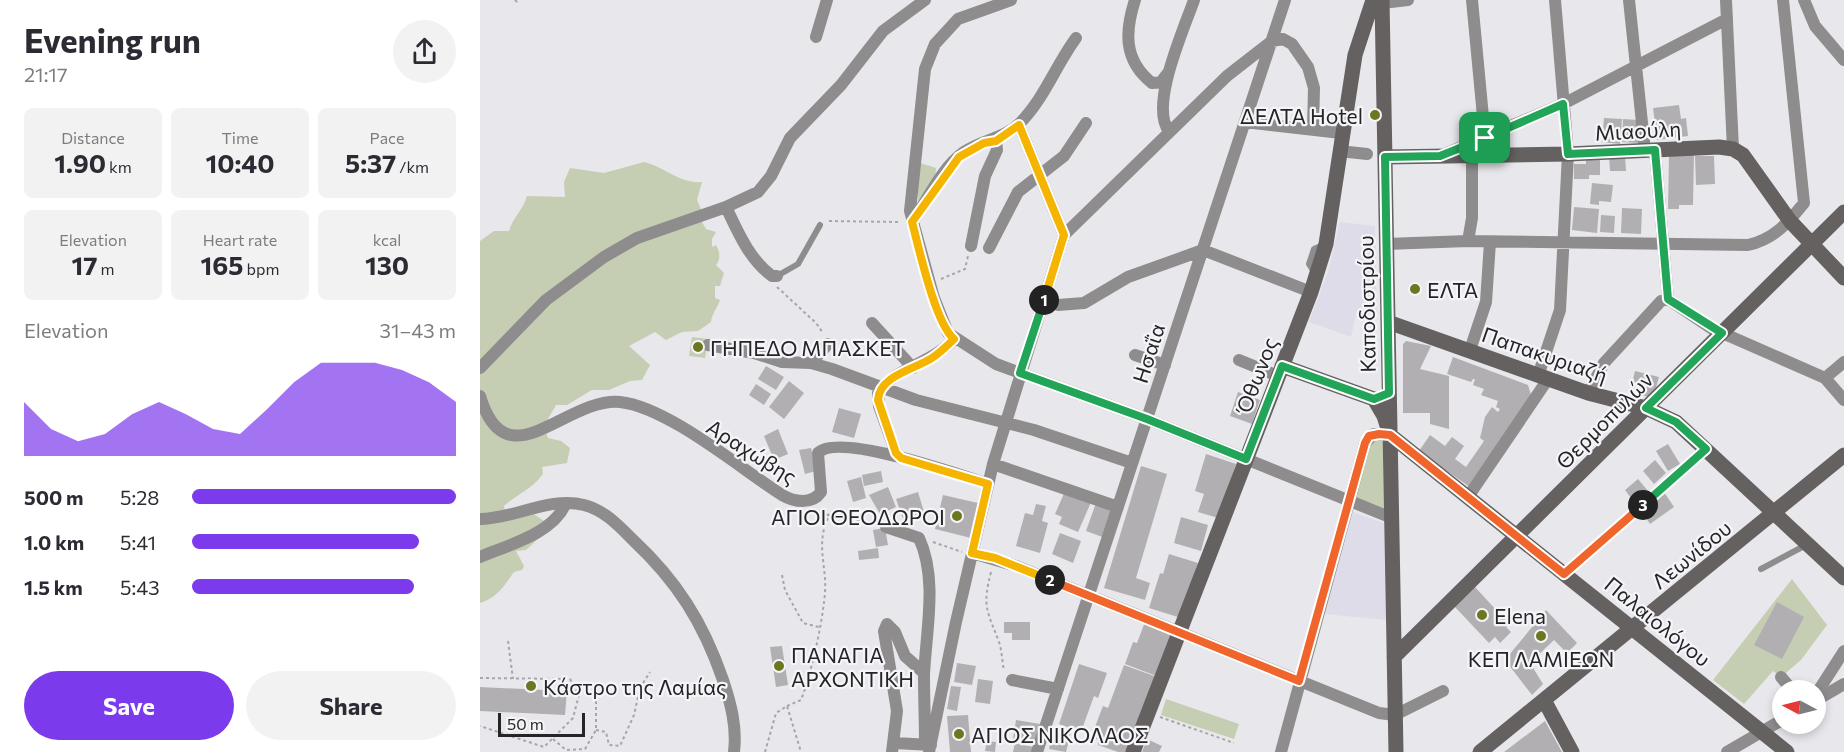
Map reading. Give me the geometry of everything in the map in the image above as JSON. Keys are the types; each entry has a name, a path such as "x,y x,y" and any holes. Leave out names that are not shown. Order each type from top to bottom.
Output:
{"main road":[{"name":"Όθωνος","path":"1133,752 1311,292 1326,244 1341,133 1359,40 1379,1"},
{"name":"Καποδιστρίου","path":"1379,1 1385,157 1396,752"},
{"path":"1359,40 1371,37 1382,42"},
{"name":"Μιαούλη","path":"1385,157 1568,154 1719,147 1733,149"},
{"path":"1733,149 1743,155 1790,221 1844,277"},
{"name":"Θερμοπυλών","path":"1394,657 1844,212"},
{"name":"Παπακυριαζή","path":"1388,322 1588,393 1646,408 1676,422 1844,578"},
{"path":"1280,371 1374,399 1389,393"},
{"path":"1374,399 1384,416 1390,435"},
{"name":"Παλαιολόγου","path":"1390,435 1787,752"},
{"name":"Λεωνίδου","path":"1480,752 1844,455"},
{"path":"1544,700 1572,752"}],"street":[{"path":"816,37 827,0"},
{"path":"480,368 546,300 604,257 637,237 726,207 762,189 790,138 842,85 883,31 925,0"},
{"path":"1011,0 965,14 944,33 932,50 925,69 911,181 912,225 944,326 954,339 986,360 1147,419 1392,518"},
{"path":"1136,0 1127,29 1133,56 1152,83 1161,82 1169,72"},
{"path":"1169,131 1163,123 1162,114 1169,72 1194,0"},
{"name":"Ησαΐα","path":"1037,752 1285,0"},
{"path":"1379,1 1408,0"},
{"path":"1472,0 1485,138"},
{"path":"1467,497 1543,377 1560,310 1568,154 1555,0"},
{"path":"1629,0 1636,65 1664,242 1668,299"},
{"path":"1726,0 1733,149"},
{"path":"1386,244 1468,241 1748,245 1772,236 1790,221 1804,200 1783,0"},
{"path":"1804,0 1815,26 1844,60"},
{"path":"1440,156 1563,104 1727,19"},
{"path":"912,225 955,160 970,149 996,141 1019,125 1076,38"},
{"path":"929,747 970,557 993,464 1064,235 1227,76 1272,41 1289,42 1306,63 1314,88 1313,130"},
{"path":"1245,122 1341,133"},
{"path":"989,248 1018,192 1064,156 1086,123"},
{"path":"1019,125 1064,235"},
{"path":"971,246 985,176 997,150 996,141"},
{"path":"1339,151 1367,154"},
{"path":"1468,241 1472,218 1472,156"},
{"path":"726,207 740,236 759,265 774,276"},
{"path":"1470,350 1486,302 1490,242"},
{"path":"1058,305 1084,303 1107,288 1147,269 1203,250 1311,292"},
{"path":"1588,393 1604,363 1661,301 1668,299 1722,333 1825,378 1844,400"},
{"path":"872,324 913,368"},
{"path":"901,458 896,453 879,405 878,393 890,380 940,352 954,339"},
{"path":"812,363 828,344"},
{"path":"708,345 754,353 782,362 812,363 916,400 1005,423 1132,463"},
{"path":"1135,355 1165,365"},
{"path":"1239,360 1280,371"},
{"path":"1825,378 1844,362"},
{"name":"Αραχώβης","path":"480,396 494,427 512,437 528,434 602,404 620,402 632,405 678,427 782,495 799,501 817,497 821,492 818,458 823,448 840,447 901,458 988,484"},
{"path":"1281,752 1366,440 1374,434 1390,435"},
{"path":"993,464 1118,507"},
{"path":"480,557 548,525 560,514 566,503"},
{"path":"480,519 566,503 594,508 617,524 660,567 687,601 709,641 728,694 734,720 734,752"},
{"path":"886,527 919,538 926,553 929,640 924,673 929,747"},
{"path":"970,557 995,558 1379,713 1395,715 1443,691"},
{"path":"924,673 905,656 895,632 887,624 884,631 897,711 893,748 929,747"},
{"path":"1825,680 1844,651"},
{"path":"1009,676 1058,689"},
{"path":"1826,695 1844,684"},
{"path":"1727,752 1772,726"}],"lane":[{"path":"774,276 798,264 820,225"},
{"path":"1761,569 1809,544"}],"path":[{"path":"514,0 518,3"},
{"path":"820,225 830,221 880,223 886,221 912,225"},
{"path":"930,284 965,269"},
{"path":"774,276 778,291 816,322 828,344"},
{"path":"1564,574 1706,449"},
{"path":"765,752 776,713 801,700 825,593 825,574 820,546 829,516 825,514 861,519 886,527"},
{"path":"919,538 970,557"},
{"path":"995,558 986,602 988,618 999,643 1009,676"},
{"path":"782,575 785,590 803,623 819,627"},
{"path":"508,641 513,679"},
{"path":"596,730 606,732 609,745 620,746 634,716 640,688 650,672"},
{"path":"480,678 570,679 579,695 573,718 544,747"},
{"path":"553,739 566,750 585,749 596,730 596,698"},
{"path":"787,706 801,752"},
{"path":"1149,713 1234,743"},
{"path":"480,726 544,747"},
{"path":"544,747 545,752"}],"shaded area":[{"path":"1340,222 1375,226 1377,316 1357,310 1351,337 1309,322 1328,272"},
{"path":"1352,512 1384,523 1386,620 1324,614"}],"green space":[{"path":"644,162 680,178 702,182 697,200 704,216 702,222 706,229 716,232 712,239 712,247 716,245 719,258 716,265 724,273 720,286 715,286 715,298 720,300 711,322 698,331 682,332 666,340 655,332 629,346 650,365 642,380 630,381 609,390 592,390 567,405 556,405 544,426 548,438 561,441 570,448 567,463 542,467 543,474 538,480 504,506 506,517 534,514 544,521 539,538 526,550 516,551 524,566 522,570 514,572 496,594 480,603 480,241 494,231 509,231 527,196 565,197 564,182 570,168 604,173"},
{"path":"920,163 936,168 935,181 919,210 917,182"},
{"name":"ΓΗΠΕΔΟ ΜΠΑΣΚΕΤ","path":"692,337 708,339 705,358 689,356"},
{"path":"1377,437 1383,442 1384,508 1354,497 1367,444"},
{"path":"1792,579 1827,625 1801,660 1781,677 1773,671 1744,704 1713,680"},
{"path":"1166,699 1239,724 1234,739 1161,715"}],"building":[{"path":"1679,105 1681,119 1686,118 1688,136 1657,140 1653,108"},
{"path":"1604,118 1622,119 1620,144 1602,142"},
{"path":"1623,119 1639,120 1638,143 1622,142"},
{"path":"1694,154 1693,205 1679,205 1679,209 1668,209 1669,155"},
{"path":"1609,155 1625,155 1626,171 1610,171"},
{"path":"1695,156 1714,156 1715,184 1696,185"},
{"path":"1600,159 1600,175 1589,175 1589,179 1574,179 1574,164 1586,164 1586,160"},
{"path":"1592,183 1613,185 1611,202 1599,201 1599,205 1590,204"},
{"path":"1574,207 1599,209 1597,233 1572,230"},
{"path":"1622,208 1642,209 1641,234 1621,233"},
{"path":"1601,215 1615,216 1614,233 1600,232"},
{"path":"1406,341 1431,346 1420,369 1449,376 1449,429 1430,424 1430,413 1403,413 1403,344"},
{"path":"1453,357 1528,385 1532,398 1471,488 1419,451 1430,435 1445,446 1452,437 1464,446 1455,459 1466,467 1484,441 1480,438 1485,417 1492,407 1498,412 1500,409 1496,407 1498,401 1481,395 1484,389 1473,385 1475,379 1471,382 1447,374"},
{"path":"766,366 784,377 776,390 758,379"},
{"path":"1635,371 1659,377 1653,398 1630,392"},
{"path":"789,381 804,393 784,419 769,407"},
{"path":"756,384 771,394 764,405 749,395"},
{"path":"1238,392 1260,400 1252,424 1230,416"},
{"path":"839,408 861,414 854,438 832,432"},
{"path":"778,429 788,454 774,460 764,436"},
{"path":"1668,444 1680,464 1668,471 1656,451"},
{"path":"811,448 816,471 805,474 799,450"},
{"path":"1206,454 1236,464 1218,518 1198,512 1204,494 1195,491"},
{"path":"1655,460 1666,473 1654,484 1643,471"},
{"path":"1141,466 1167,474 1136,578 1150,583 1145,600 1104,588"},
{"path":"881,471 883,482 864,486 862,475"},
{"path":"861,477 866,498 853,502 847,481"},
{"path":"1638,479 1648,491 1634,502 1625,490"},
{"path":"888,487 896,507 880,514 869,495"},
{"path":"1066,489 1092,500 1078,532 1059,524 1062,517 1055,514"},
{"path":"918,492 924,512 903,519 896,499"},
{"path":"1664,492 1674,507 1650,524 1640,509"},
{"name":"ΑΓΙΟΙ ΘΕΟΔΩΡΟΙ","path":"943,495 978,503 971,538 935,529"},
{"path":"1096,503 1115,510 1105,538 1086,531"},
{"path":"1036,504 1046,506 1042,521 1048,523 1040,553 1016,546 1025,513 1033,515"},
{"path":"1181,517 1208,525 1201,551 1174,543"},
{"path":"885,528 888,545 876,547 873,530"},
{"path":"1060,533 1081,541 1073,563 1052,554"},
{"path":"878,548 879,558 859,560 858,551"},
{"path":"1169,554 1198,563 1181,618 1149,608 1160,573 1163,574"},
{"name":"Elena","path":"1475,587 1509,624 1506,627 1511,632 1500,643 1495,637 1489,643 1454,606"},
{"path":"1777,602 1804,617 1782,659 1754,645"},
{"path":"1546,610 1577,643 1567,653 1554,640 1530,663 1543,684 1532,695 1505,660"},
{"path":"1004,622 1030,622 1030,640 1012,640 1012,633 1004,633"},
{"path":"1145,622 1175,633 1159,677 1125,664 1133,642 1137,643"},
{"name":"ΠΑΝΑΓΙΑ ΑΡΧΟΝΤΙΚΗ","path":"782,646 788,685 776,687 770,647"},
{"path":"957,663 976,666 972,685 954,682"},
{"path":"1079,664 1107,673 1098,698 1094,696 1081,732 1059,724"},
{"path":"1124,665 1157,677 1126,752 1118,752 1098,745 1099,740 1091,737 1103,706 1108,708"},
{"path":"978,679 993,681 990,704 975,702"},
{"path":"951,686 961,687 957,711 947,709"},
{"path":"480,687 567,691 565,715 480,711"},
{"name":"ΑΓΙΟΣ ΝΙΚΟΛΑΟΣ","path":"968,715 971,752 950,752 947,716"},
{"path":"1016,720 1040,724 1036,743 1013,739"},
{"path":"1545,721 1562,752 1504,752"},
{"path":"1054,728 1071,732 1066,752 1049,749"},
{"path":"1147,739 1162,746 1159,752 1142,752"},
{"path":"987,741 996,742 995,752 985,751"},
{"path":"1015,743 1034,747 1033,752 1013,752"}],"place":[{"name":"ΔΕΛΤΑ Hotel","path":"1375,115"},
{"name":"ΕΛΤΑ","path":"1415,289"},
{"name":"ΓΗΠΕΔΟ ΜΠΑΣΚΕΤ","path":"698,347"},
{"name":"ΑΓΙΟΙ ΘΕΟΔΩΡΟΙ","path":"957,516"},
{"name":"Elena","path":"1482,615"},
{"name":"ΚΕΠ ΛΑΜΙΕΩΝ","path":"1541,636"},
{"name":"ΠΑΝΑΓΙΑ ΑΡΧΟΝΤΙΚΗ","path":"779,666"},
{"name":"Κάστρο της Λαμίας","path":"531,686"},
{"name":"ΑΓΙΟΣ ΝΙΚΟΛΑΟΣ","path":"959,734"}],"route":[{"path":"1563,104 1568,154 1655,150 1668,299 1722,333 1646,408 1676,422 1706,449 1564,574 1390,435 1369,436 1365,443 1299,681 1016,566 972,553 988,484 901,458 896,453 879,405 878,393 890,380 931,359 954,339 945,329 939,313 912,222 955,160 970,149 992,140 996,141 1019,125 1064,235 1020,373 1147,419 1246,459 1282,366 1374,399 1389,393 1385,157 1440,156 1485,138 1563,104"}]}
